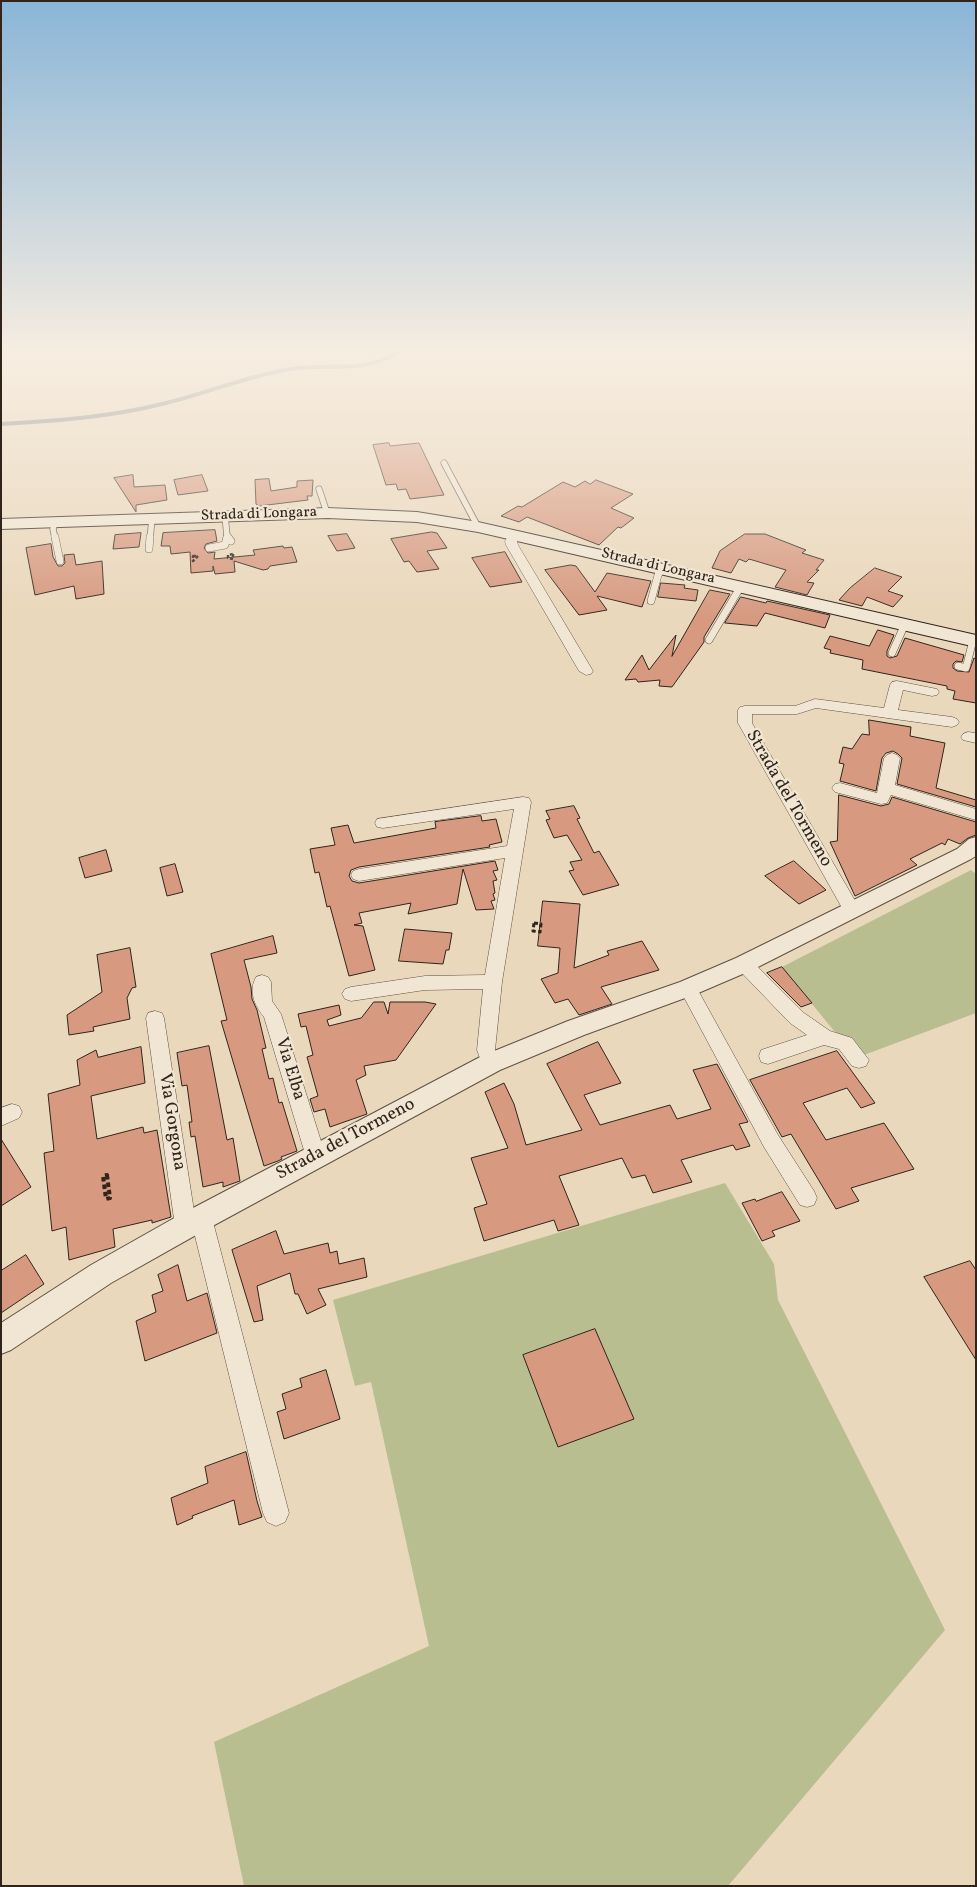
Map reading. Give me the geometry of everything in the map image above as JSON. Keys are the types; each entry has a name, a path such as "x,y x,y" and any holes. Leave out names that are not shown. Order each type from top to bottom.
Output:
{"main road":[{"name":"Strada di Longara","path":"1,524 327,513 404,514 478,526 975,640"}],"street":[{"path":"515,535 511,541 512,545 586,671"},
{"path":"890,713 896,685 932,692"},
{"name":"Strada del Tormeno","path":"852,910 745,723 745,710 797,710 815,702 952,722"},
{"path":"840,788 881,799 887,788 892,758"},
{"path":"887,788 976,815"},
{"path":"383,823 522,802 493,982 486,1050 491,1062"},
{"name":"Strada del Tormeno","path":"1,1340 101,1274 491,1062 576,1028 688,988 744,964 964,854 976,844"},
{"path":"359,875 515,851"},
{"path":"744,964 798,1018 824,1037 845,1043 859,1060"},
{"name":"Via Elba","path":"262,982 263,1003 272,1014 316,1157"},
{"path":"351,994 425,983 493,982"},
{"path":"688,988 771,1141 807,1198"},
{"name":"Via Gorgona","path":"155,1018 194,1222"},
{"path":"768,1056 824,1037"},
{"path":"194,1222 276,1513"}],"lane":[{"path":"444,463 478,526"},
{"path":"319,490 327,513"},
{"path":"209,548 225,545 229,539 225,516"},
{"path":"149,549 152,519"},
{"path":"55,522 53,529 60,561"},
{"path":"651,601 658,574 662,568"},
{"name":"Strada di Longara","path":"709,640 741,586"},
{"path":"892,653 904,624"},
{"name":"Strada di Longara","path":"958,666 966,668 975,640"}],"path":[{"path":"107,1175 110,1198 106,1199 103,1176 107,1175"}],"green space":[{"path":"971,870 976,874 976,1013 856,1058 782,967"},
{"path":"725,1183 774,1264 778,1300 945,1630 728,1886 244,1886 214,1742 429,1646 371,1382 355,1386 333,1300"}],"building":[{"path":"389,443 390,446 419,443 444,495 410,499 406,489 398,490 396,484 386,485 373,445"},
{"path":"133,475 134,487 165,485 167,500 136,505 136,512 114,478"},
{"path":"202,475 208,491 178,495 174,480"},
{"path":"269,479 271,491 297,487 297,481 313,480 312,496 307,496 308,500 259,506 256,504 255,480"},
{"path":"596,480 633,494 611,508 634,518 621,528 618,527 599,545 527,517 519,522 501,516 518,506 522,507 563,482 575,487 585,481 590,484"},
{"path":"215,530 217,541 206,544 204,548 208,553 215,552 214,559 255,555 253,550 283,546 284,548 292,547 297,562 270,566 268,569 263,570 234,561 235,572 215,574 213,566 213,571 191,573 190,552 171,554 170,546 161,546 163,533"},
{"path":"432,532 437,533 447,548 427,551 439,569 417,572 409,561 404,562 391,539"},
{"path":"141,533 139,547 113,549 115,535"},
{"path":"347,534 355,548 337,551 328,536"},
{"path":"745,534 765,534 806,550 802,553 824,560 816,570 819,570 807,582 814,583 807,595 775,587 786,570 749,559 746,562 739,559 731,573 712,568 720,551"},
{"path":"51,544 53,557 58,566 62,566 65,563 64,555 74,554 76,565 102,561 104,594 76,599 74,586 35,595 26,548"},
{"path":"505,552 522,582 490,587 472,558"},
{"path":"571,565 576,566 595,592 607,573 651,581 642,607 597,596 607,610 579,615 545,570"},
{"path":"875,568 902,577 888,591 903,596 893,607 867,597 862,606 839,600 850,588"},
{"path":"661,583 685,585 684,588 698,590 696,601 658,597"},
{"path":"710,590 730,594 704,637 704,642 672,687 659,686 660,680 638,682 636,679 625,680 642,655 649,670 676,635 672,656"},
{"path":"741,597 830,615 825,628 765,613 757,626 725,623"},
{"path":"878,630 894,635 887,651 887,656 890,658 897,656 905,638 964,655 962,662 956,661 953,664 953,668 957,671 969,672 974,658 976,659 976,703 953,699 955,691 947,689 947,686 862,669 863,660 830,653 831,650 824,648 830,636 869,646"},
{"path":"869,720 911,727 910,736 945,743 936,788 976,800 976,807 897,784 902,758 893,751 886,753 882,758 876,791 840,781 844,764 839,763 843,747 852,749 862,734 869,735"},
{"path":"839,795 881,806 889,804 892,797 976,822 976,835 960,844 948,839 945,845 942,843 910,859 917,865 855,896 830,842 837,841"},
{"path":"574,806 580,818 577,819 594,853 599,851 619,885 583,895 569,871 574,870 570,862 582,860 567,835 554,838 546,820 550,819 546,811"},
{"path":"481,816 482,821 496,819 502,842 489,845 490,847 359,867 351,870 349,876 352,881 359,883 495,861 498,870 493,871 497,880 493,881 495,900 491,901 494,909 476,910 463,869 457,904 408,914 411,903 359,913 362,923 354,925 363,926 375,970 349,976 330,906 327,907 319,872 315,873 310,849 335,845 331,828 348,825 354,843 436,828 435,822"},
{"path":"106,850 112,871 85,878 79,858"},
{"path":"794,861 826,890 799,904 765,876"},
{"path":"175,864 183,892 167,896 160,868"},
{"path":"543,901 580,904 574,968 609,955 607,951 642,941 659,970 601,987 612,1004 579,1015 568,999 555,1003 541,979 558,973 560,948 538,946"},
{"path":"405,929 452,933 449,950 446,950 443,964 399,961"},
{"path":"273,936 277,953 244,960 252,999 257,1010 266,1048 262,1049 269,1079 273,1078 279,1103 282,1102 297,1151 264,1166 221,1021 227,1020 211,954"},
{"path":"130,948 136,987 132,988 127,998 130,1019 93,1027 94,1031 69,1035 67,1015 102,992 97,955"},
{"path":"782,967 812,1003 801,1007 767,973"},
{"path":"374,1002 384,1002 388,1014 390,1002 425,1002 436,1004 396,1060 364,1066 366,1075 356,1080 367,1114 330,1127 325,1109 314,1112 310,1099 318,1096 307,1057 313,1055 306,1026 301,1027 298,1014 339,1005 341,1015 327,1020 329,1026 361,1018"},
{"path":"598,1042 621,1083 584,1095 600,1125 670,1105 677,1119 711,1109 693,1070 717,1064 748,1122 739,1124 750,1146 736,1150 733,1145 681,1160 692,1182 653,1193 645,1175 632,1178 622,1158 559,1176 579,1225 558,1231 554,1220 484,1241 474,1208 487,1204 471,1158 508,1148 485,1092 504,1083 514,1104 526,1145 582,1130 547,1064"},
{"path":"209,1046 227,1140 233,1138 240,1181 223,1187 223,1182 203,1187 195,1136 191,1137 189,1122 192,1122 187,1085 182,1086 177,1053"},
{"path":"141,1047 145,1083 91,1096 97,1139 143,1127 144,1133 157,1130 171,1217 152,1223 152,1220 113,1229 115,1247 69,1260 66,1227 52,1231 44,1153 54,1151 48,1094 80,1085 77,1060 96,1050 98,1057"},
{"path":"837,1051 875,1103 861,1108 847,1088 803,1103 826,1140 884,1123 914,1169 851,1188 859,1201 836,1209 791,1134 782,1137 750,1080"},
{"path":"1,1139 31,1187 1,1206"},
{"path":"782,1192 800,1221 772,1231 775,1236 762,1241 742,1203 755,1199 756,1201"},
{"path":"276,1231 284,1254 328,1243 330,1253 337,1251 339,1264 364,1258 367,1277 318,1289 326,1305 307,1314 298,1294 295,1294 290,1273 257,1286 263,1320 254,1322 232,1250"},
{"path":"26,1255 44,1284 1,1313 1,1271"},
{"path":"970,1261 976,1270 976,1360 924,1277"},
{"path":"178,1265 187,1301 207,1293 217,1333 145,1361 136,1321 156,1312 152,1295 163,1291 158,1275"},
{"path":"595,1329 634,1419 558,1447 523,1355"},
{"path":"326,1370 340,1419 284,1439 277,1412 286,1409 282,1394 302,1387 300,1379"},
{"path":"246,1452 262,1517 239,1525 234,1500 192,1516 193,1518 177,1525 171,1498 208,1483 205,1467"}]}
